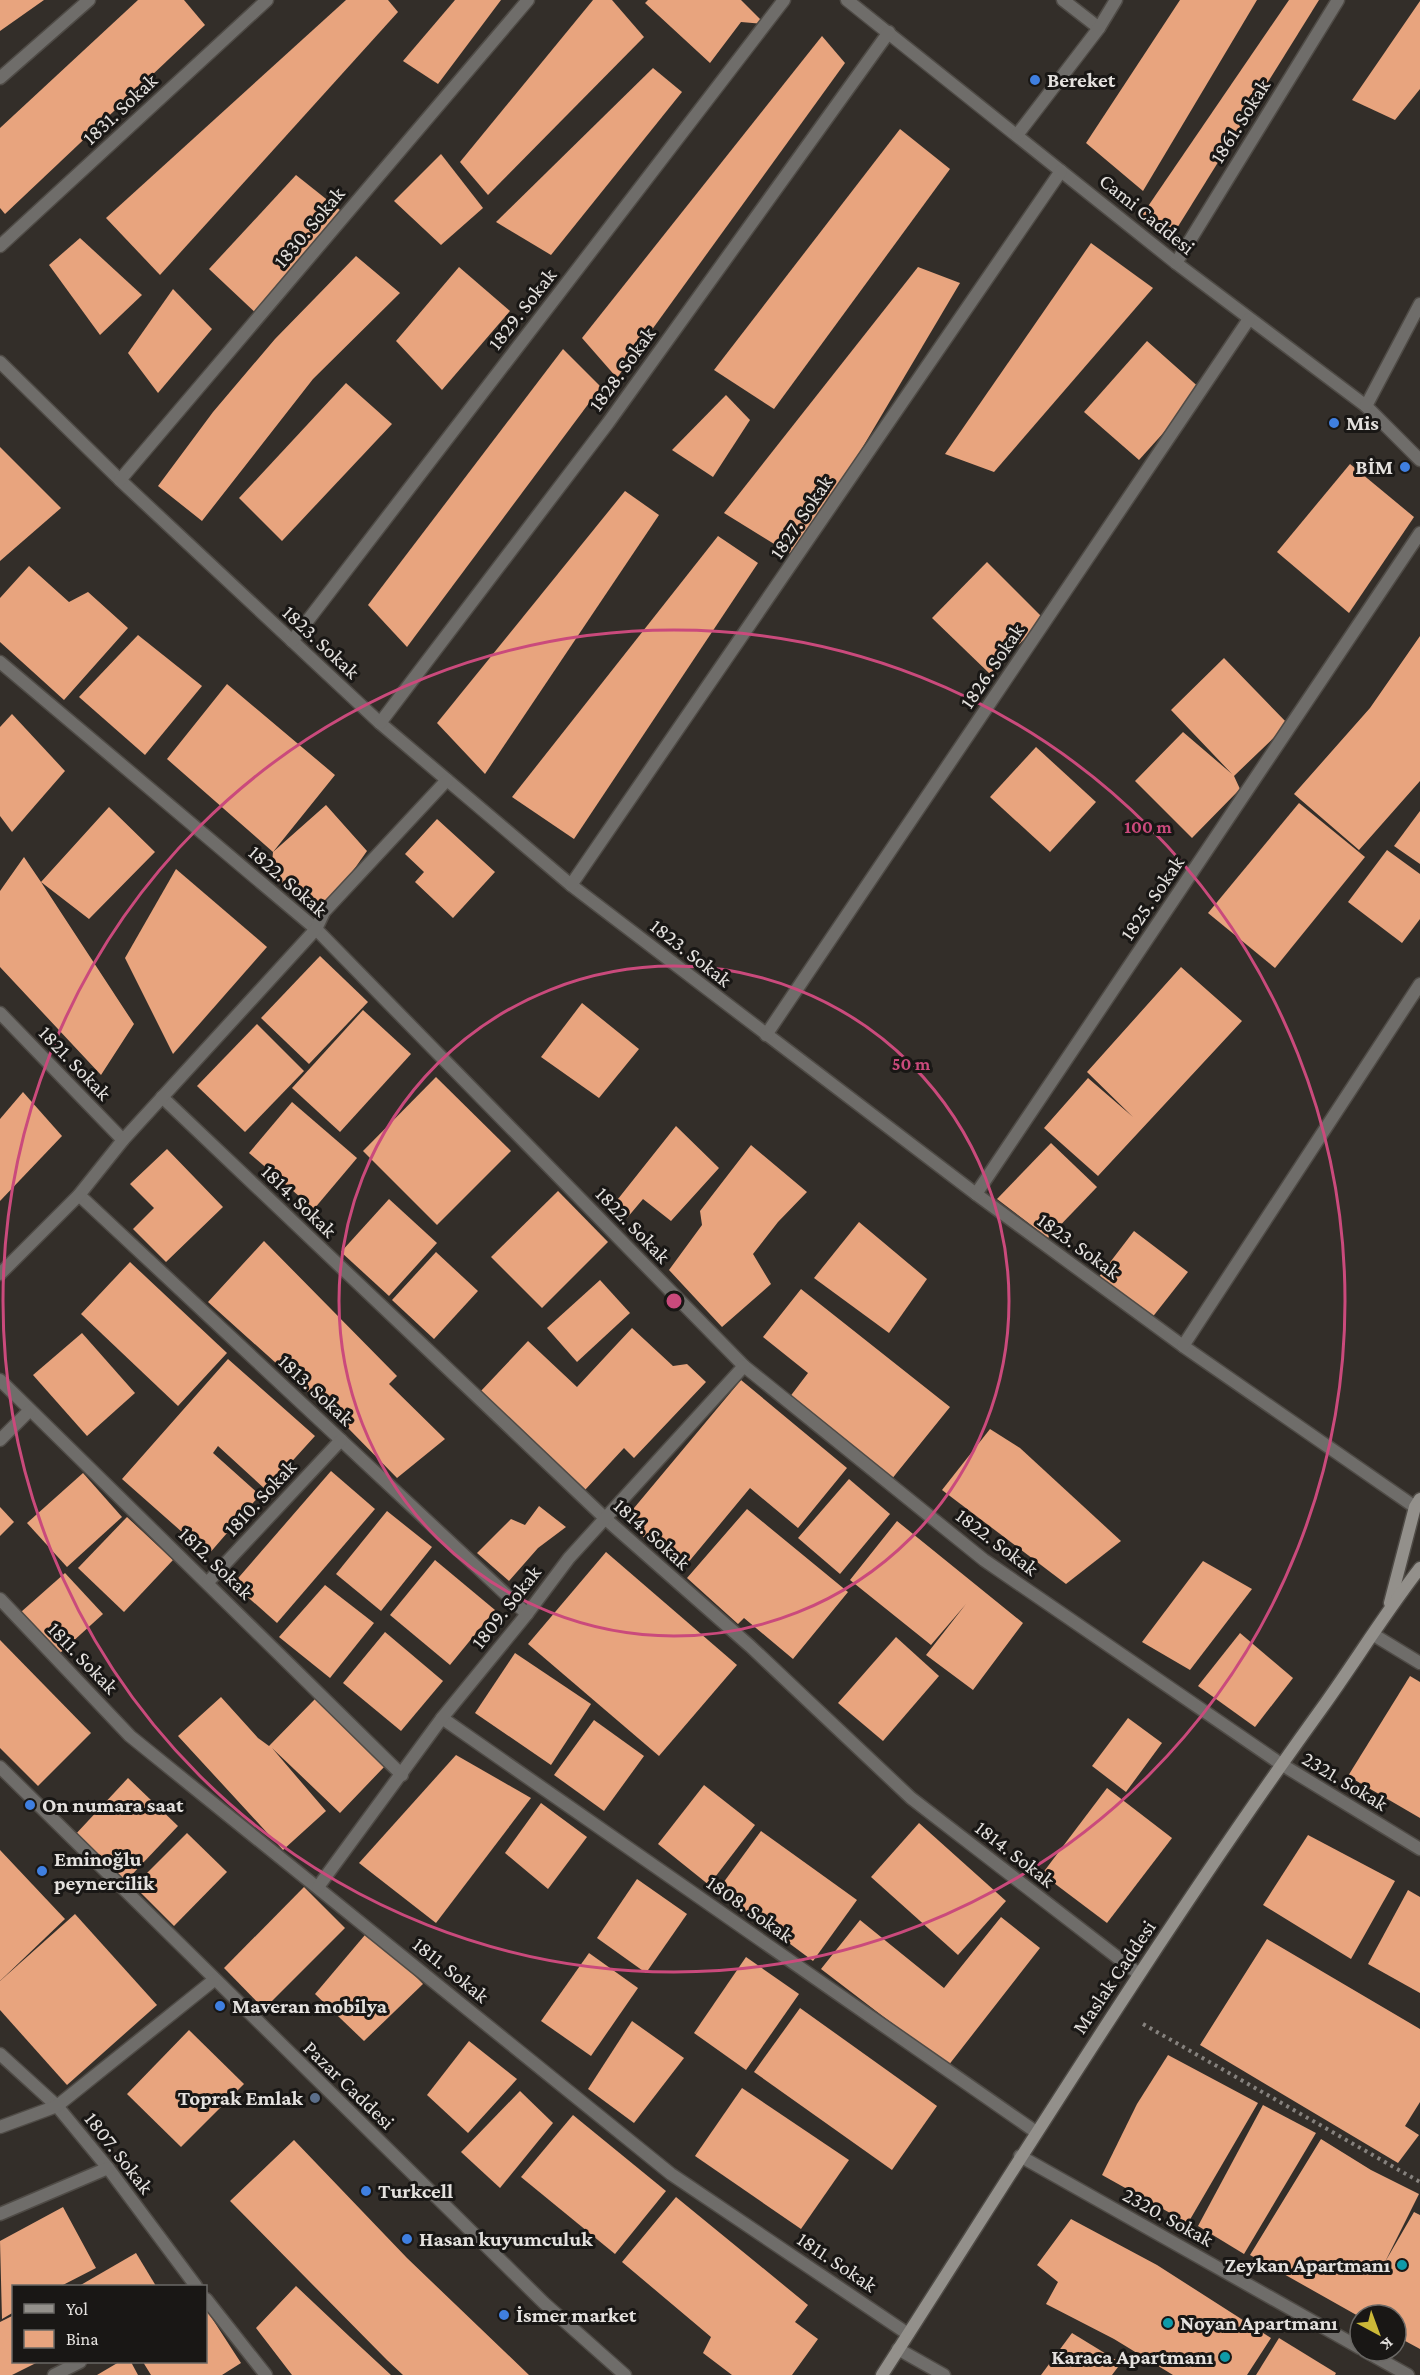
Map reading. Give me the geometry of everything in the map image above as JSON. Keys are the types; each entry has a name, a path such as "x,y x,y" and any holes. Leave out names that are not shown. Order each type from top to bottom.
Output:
{"main road":[{"name":"Maslak Caddesi","path":"1389,1608 1418,1503"},
{"name":"Maslak Caddesi","path":"882,2375 1020,2156 1139,1974 1281,1764 1374,1635 1389,1608 1420,1568"}],"street":[{"path":"0,78 89,0"},
{"name":"1831. Sokak","path":"0,246 267,0"},
{"name":"1830. Sokak","path":"120,480 528,0"},
{"name":"1829. Sokak","path":"292,641 784,0"},
{"name":"Cami Caddesi","path":"847,0 1176,263 1366,406 1420,460"},
{"path":"1063,0 1099,28"},
{"path":"1017,135 1099,28 1116,0"},
{"name":"1861. Sokak","path":"1176,263 1338,0"},
{"name":"1828. Sokak","path":"380,723 608,423 889,32"},
{"name":"1827. Sokak","path":"571,885 1061,171"},
{"path":"1366,406 1420,304"},
{"name":"1826. Sokak","path":"766,1035 1249,318"},
{"name":"1823. Sokak","path":"0,362 120,480 380,723 571,885 976,1194 1182,1346 1418,1503"},
{"name":"1825. Sokak","path":"976,1194 1420,533"},
{"name":"1822. Sokak","path":"0,662 316,929 744,1366 984,1560 1281,1764"},
{"path":"0,1274 79,1195 123,1140 316,929 324,912 447,780"},
{"path":"1182,1346 1420,984"},
{"name":"1821. Sokak","path":"0,1013 123,1140"},
{"name":"1814. Sokak","path":"162,1097 607,1520 750,1646 911,1798 1139,1974"},
{"name":"1813. Sokak","path":"79,1195 527,1614"},
{"name":"1809. Sokak","path":"318,1887 442,1718 527,1614 569,1558 607,1520 744,1366"},
{"name":"1812. Sokak","path":"0,1380 402,1775"},
{"path":"0,1440 30,1410"},
{"name":"1810. Sokak","path":"208,1582 341,1440"},
{"name":"1811. Sokak","path":"0,1599 130,1736 671,2174 908,2334"},
{"path":"1374,1635 1420,1663"},
{"name":"1808. Sokak","path":"442,1718 1036,2133"},
{"name":"2321. Sokak","path":"1281,1764 1420,1849"},
{"name":"Pazar Caddesi","path":"0,1767 544,2303 625,2375"},
{"path":"0,2127 57,2106 214,1980"},
{"name":"1807. Sokak","path":"0,2054 57,2106 108,2168 195,2285"},
{"name":"2320. Sokak","path":"1020,2156 1348,2341"},
{"path":"0,2214 108,2168"},
{"path":"207,2300 266,2375"},
{"path":"898,2349 944,2375"},
{"path":"54,2375 76,2363"},
{"path":"1386,2363 1408,2375"}],"path":[{"path":"1116,2009 1420,2182"}],"building":[{"path":"0,0 44,0 0,31"},
{"path":"138,0 184,0 205,25 5,214 0,208 0,128"},
{"path":"346,0 388,0 398,12 160,275 106,218"},
{"path":"455,0 501,0 438,84 403,61"},
{"path":"593,0 612,0 644,37 488,195 460,162"},
{"path":"648,0 741,0 765,24 741,22 710,63 645,3"},
{"path":"1180,0 1257,0 1143,191 1086,143"},
{"path":"1289,0 1319,0 1169,241 1140,218"},
{"path":"1420,1 1420,89 1395,120 1352,100"},
{"path":"822,36 845,63 617,378 582,338"},
{"path":"653,68 682,92 551,255 496,222"},
{"path":"900,129 950,169 774,409 714,370"},
{"path":"441,154 483,208 441,245 394,201"},
{"path":"296,175 345,214 259,316 209,269"},
{"path":"80,238 142,295 100,335 49,265"},
{"path":"1091,243 1153,288 994,472 945,454"},
{"path":"356,256 400,293 313,379 202,521 158,486 213,412 275,339"},
{"path":"459,267 510,311 442,390 396,341"},
{"path":"918,267 960,283 797,558 724,513"},
{"path":"173,289 212,329 158,393 128,353"},
{"path":"1147,341 1202,390 1139,460 1084,412"},
{"path":"563,349 601,387 407,647 368,605"},
{"path":"346,383 392,424 282,541 239,498"},
{"path":"726,395 750,420 713,477 672,450"},
{"path":"0,447 61,508 0,561"},
{"path":"1350,464 1414,517 1349,613 1277,552"},
{"path":"625,491 659,515 485,774 437,723"},
{"path":"718,536 758,563 574,839 512,797"},
{"path":"987,562 1044,619 990,674 932,618"},
{"path":"29,566 69,602 88,592 128,628 64,700 0,642 0,598"},
{"path":"138,635 202,686 145,755 79,697"},
{"path":"1420,636 1420,781 1359,850 1294,794 1370,708"},
{"path":"1224,658 1288,724 1234,776 1240,789 1192,838 1135,781 1183,732 1232,774 1171,710"},
{"path":"227,684 335,775 273,852 167,759"},
{"path":"12,714 65,771 12,832 0,816 0,727"},
{"path":"1036,747 1096,802 1050,852 990,797"},
{"path":"1299,803 1365,857 1275,968 1208,913"},
{"path":"326,805 367,851 324,912 271,875 273,852"},
{"path":"109,807 155,852 89,919 41,882"},
{"path":"1420,811 1420,864 1394,846"},
{"path":"437,819 495,872 453,918 415,882 424,872 405,854"},
{"path":"1387,850 1420,874 1420,919 1402,943 1348,902"},
{"path":"24,857 134,1024 101,1075 0,967 0,891"},
{"path":"176,869 267,947 173,1054 125,958"},
{"path":"320,956 368,1002 309,1064 261,1018"},
{"path":"1181,967 1242,1021 1098,1176 1044,1128 1088,1078 1133,1117 1087,1072"},
{"path":"582,1003 639,1049 599,1098 541,1057"},
{"path":"363,1010 411,1054 340,1132 292,1088"},
{"path":"257,1024 304,1071 245,1132 197,1086"},
{"path":"436,1077 511,1151 437,1225 363,1151"},
{"path":"23,1092 62,1136 0,1201 0,1119"},
{"path":"292,1102 357,1158 314,1209 249,1153"},
{"path":"676,1126 719,1168 671,1221 643,1199 627,1218 614,1204"},
{"path":"1051,1143 1097,1187 1048,1238 997,1199"},
{"path":"751,1145 807,1192 778,1222 753,1254 771,1284 722,1327 669,1270 702,1225 700,1211"},
{"path":"167,1149 223,1207 166,1262 133,1229 154,1208 130,1184"},
{"path":"558,1191 608,1242 542,1308 491,1257"},
{"path":"389,1199 437,1243 389,1296 341,1252"},
{"path":"859,1222 927,1279 889,1333 814,1278"},
{"path":"1134,1231 1188,1272 1151,1319 1098,1278"},
{"path":"264,1241 397,1376 389,1384 445,1439 397,1478 347,1427 208,1302"},
{"path":"436,1252 478,1291 434,1339 392,1300"},
{"path":"130,1262 227,1353 178,1406 81,1314"},
{"path":"600,1280 630,1313 577,1362 547,1328"},
{"path":"801,1289 950,1407 891,1480 789,1398 808,1373 763,1337"},
{"path":"632,1328 673,1366 687,1364 706,1382 634,1458 624,1448 585,1490 480,1392 528,1341 577,1387"},
{"path":"82,1333 135,1393 87,1436 33,1375"},
{"path":"228,1359 315,1436 266,1490 218,1446 213,1453 260,1495 208,1555 122,1479"},
{"path":"741,1380 847,1468 798,1528 750,1488 682,1570 624,1520"},
{"path":"990,1429 1020,1448 1121,1541 1066,1584 942,1490"},
{"path":"331,1471 375,1509 277,1623 233,1584"},
{"path":"83,1473 122,1517 67,1567 27,1523"},
{"path":"849,1479 890,1514 840,1574 798,1538"},
{"path":"539,1506 566,1527 538,1548 509,1581 477,1553 511,1519 525,1525"},
{"path":"0,1507 14,1522 0,1536"},
{"path":"747,1509 848,1592 793,1659 744,1618 738,1624 687,1578"},
{"path":"387,1511 432,1547 381,1611 336,1574"},
{"path":"127,1517 173,1560 124,1612 78,1568"},
{"path":"897,1521 1023,1623 973,1690 926,1655 966,1604 931,1645 850,1580"},
{"path":"606,1552 737,1665 659,1756 528,1644"},
{"path":"435,1560 495,1610 450,1665 390,1615"},
{"path":"1203,1561 1252,1589 1190,1670 1142,1642"},
{"path":"65,1573 103,1614 59,1654 21,1612"},
{"path":"325,1585 374,1623 330,1678 279,1637"},
{"path":"385,1632 443,1681 401,1731 343,1683"},
{"path":"1240,1633 1293,1678 1255,1727 1198,1686"},
{"path":"896,1637 939,1676 883,1741 838,1703"},
{"path":"0,1640 91,1733 38,1786 0,1748"},
{"path":"515,1653 591,1704 551,1765 475,1713"},
{"path":"1410,1676 1420,1682 1420,1818 1348,1776"},
{"path":"221,1697 258,1738 269,1746 315,1699 385,1766 340,1813 272,1748 326,1811 283,1850 178,1736"},
{"path":"1128,1718 1162,1743 1126,1792 1092,1766"},
{"path":"594,1720 644,1756 604,1811 554,1775"},
{"path":"456,1755 531,1798 436,1923 359,1863"},
{"path":"128,1778 178,1826 124,1883 74,1836"},
{"path":"704,1785 755,1825 709,1885 658,1844"},
{"path":"1107,1788 1172,1838 1107,1923 1042,1874"},
{"path":"541,1803 587,1837 548,1889 505,1853"},
{"path":"919,1823 1006,1901 958,1955 871,1877"},
{"path":"761,1831 857,1900 813,1961 718,1890"},
{"path":"187,1833 227,1872 174,1926 134,1886"},
{"path":"1308,1835 1395,1881 1351,1959 1263,1905"},
{"path":"0,1850 65,1919 0,1981"},
{"path":"637,1879 687,1914 646,1973 597,1938"},
{"path":"304,1887 345,1928 264,2009 224,1968"},
{"path":"1408,1890 1420,1897 1420,1993 1368,1964"},
{"path":"75,1914 157,2005 67,2085 0,2010 0,1981"},
{"path":"1001,1917 1040,1948 948,2066 821,1969 860,1920 944,1988"},
{"path":"370,1929 423,1984 364,2041 315,1994"},
{"path":"1267,1939 1420,2029 1420,2102 1405,2126 1419,2135 1398,2163 1200,2045"},
{"path":"589,1953 638,1988 591,2056 541,2021"},
{"path":"746,1957 799,1994 746,2070 694,2033"},
{"path":"800,2008 937,2106 892,2170 754,2072"},
{"path":"632,2021 684,2058 634,2123 588,2089"},
{"path":"189,2030 244,2084 181,2147 127,2094"},
{"path":"469,2041 517,2079 468,2133 427,2095"},
{"path":"1168,2055 1258,2103 1188,2223 1102,2175 1137,2104"},
{"path":"742,2088 849,2160 801,2229 695,2156"},
{"path":"520,2091 553,2123 500,2188 461,2152"},
{"path":"1263,2105 1316,2133 1244,2254 1198,2226"},
{"path":"573,2115 666,2191 615,2254 521,2177"},
{"path":"1321,2139 1371,2170 1419,2194 1385,2262 1414,2212 1420,2215 1420,2349 1408,2342 1408,2303 1348,2303 1348,2310 1250,2255"},
{"path":"294,2140 407,2258 529,2375 403,2375 387,2360 230,2201"},
{"path":"676,2197 808,2305 795,2322 818,2339 792,2375 732,2375 703,2353 711,2337 622,2262"},
{"path":"63,2207 96,2268 63,2285 12,2285 12,2313 2,2319 0,2241"},
{"path":"1071,2219 1157,2265 1271,2338 1247,2375 1173,2375 1114,2339 1046,2304 1058,2282 1037,2265"},
{"path":"136,2253 155,2285 81,2285"},
{"path":"296,2286 391,2375 292,2375 256,2328"},
{"path":"207,2311 241,2363 222,2375 151,2375 144,2363 207,2363"},
{"path":"12,2316 12,2363 36,2363 12,2375 0,2375 0,2322"},
{"path":"1072,2333 1121,2363 1112,2375 1041,2375"},
{"path":"1279,2338 1336,2373 1335,2375 1256,2375"},
{"path":"117,2363 132,2363 138,2375 97,2375"}],"place":[{"name":"Bereket","path":"1035,80"},
{"name":"Mis","path":"1334,423"},
{"name":"BİM","path":"1405,467"},
{"name":"On numara saat","path":"30,1805"},
{"name":"Eminoğlu peynercilik","path":"42,1871"},
{"name":"Maveran mobilya","path":"220,2006"},
{"name":"Toprak Emlak","path":"315,2098"},
{"name":"Turkcell","path":"366,2191"},
{"name":"Hasan kuyumculuk","path":"407,2239"},
{"name":"Zeykan Apartmanı","path":"1402,2265"},
{"name":"İsmer market","path":"504,2315"},
{"name":"Noyan Apartmanı","path":"1168,2323"},
{"name":"Karaca Apartmanı","path":"1225,2357"}]}
